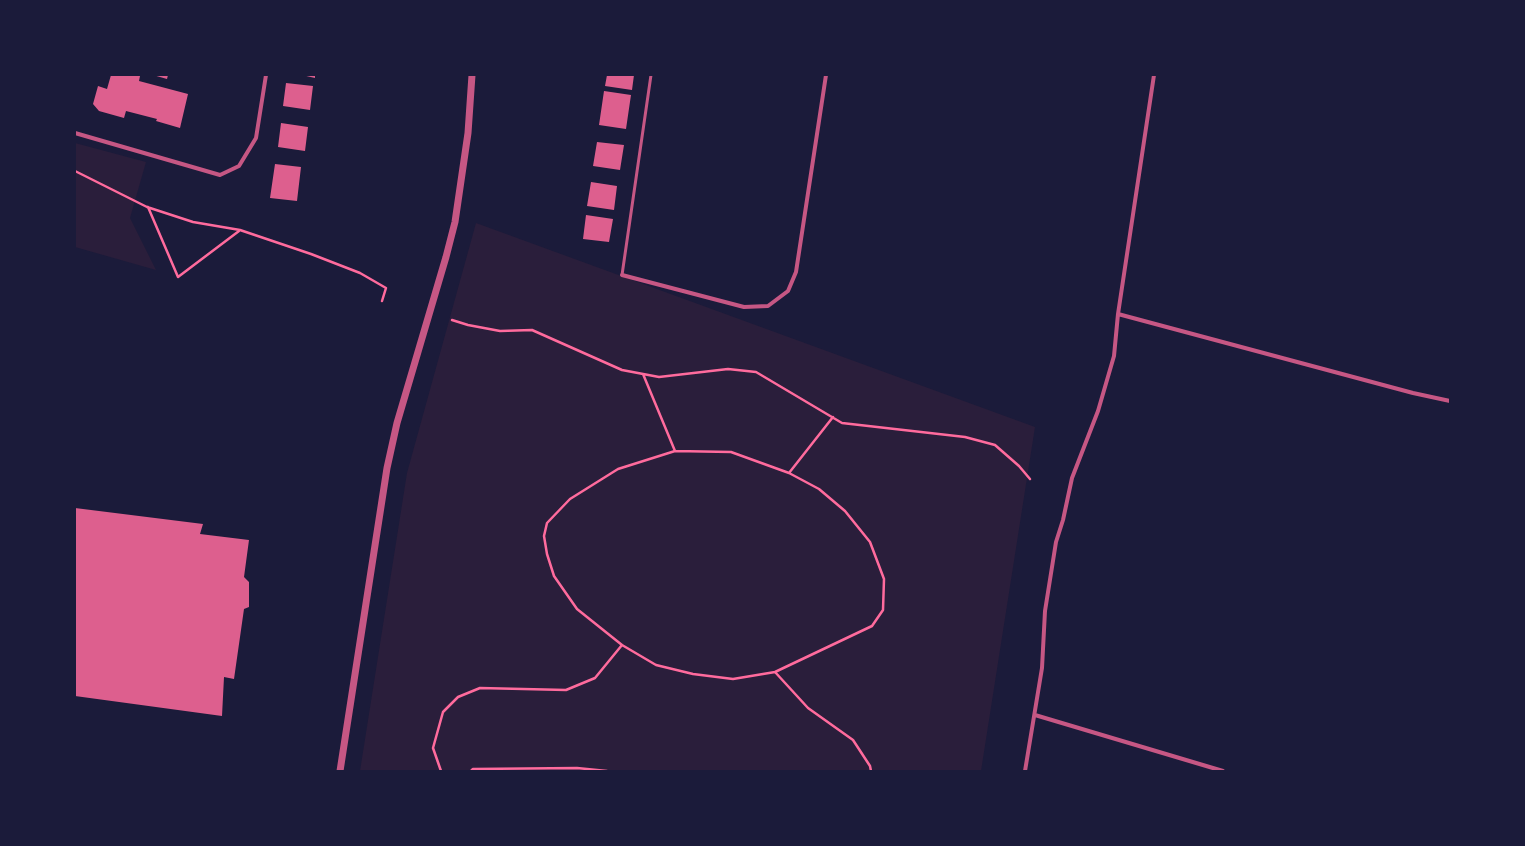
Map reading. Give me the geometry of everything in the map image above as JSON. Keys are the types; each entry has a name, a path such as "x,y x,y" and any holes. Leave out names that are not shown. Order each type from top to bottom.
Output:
{"street":[{"path":"75,133 220,175 239,166 256,138 266,75"},
{"path":"340,771 387,468 398,423 455,222 468,133 472,75"},
{"path":"622,275 744,307 768,306 788,291 796,272 826,75"},
{"path":"1025,771 1042,668 1045,611 1056,542 1063,520 1072,478 1098,411 1114,356 1118,314 1154,75"},
{"path":"1118,314 1405,391 1450,401"},
{"path":"1034,715 1223,771"}],"lane":[{"path":"622,275 651,75"}],"path":[{"path":"75,171 148,207 193,222 240,230 311,254 360,273 386,288 382,301"},
{"path":"148,207 178,277 240,230"},
{"path":"452,320 468,325 500,331 532,330 622,370 659,377 728,369 756,372 842,423 965,437 994,445 1019,466 1030,479"},
{"path":"642,374 675,451"},
{"path":"789,474 833,417"},
{"path":"675,451 731,452 789,474 819,489 845,511 870,542 884,580 882,610 872,626 775,672 733,679 693,674 656,665 622,645 577,609 554,576 547,554 544,536 547,523 570,499 618,469 675,451"},
{"path":"442,771 433,748 443,712 458,697 480,688 566,690 595,678 622,645"},
{"path":"775,672 808,708 853,740 870,766 871,771"},
{"path":"471,771 473,769 576,768 607,771"}],"shaded area":[{"path":"75,143 146,162 130,218 156,270 75,247"},
{"path":"476,223 1035,427 981,771 360,771 407,473"}],"building":[{"path":"111,75 140,76 139,81 188,94 180,128 156,121 157,119 126,111 124,118 99,111 93,104 98,86 107,89"},
{"path":"153,75 168,75 167,79"},
{"path":"302,75 315,75 315,78"},
{"path":"607,75 634,75 632,90 605,86"},
{"path":"286,83 313,86 310,110 283,106"},
{"path":"604,91 631,95 626,129 599,125"},
{"path":"281,123 308,127 305,151 278,147"},
{"path":"597,142 624,145 620,170 593,166"},
{"path":"275,164 301,167 297,201 270,198"},
{"path":"591,182 617,186 614,210 587,206"},
{"path":"586,215 613,219 609,242 583,239"},
{"path":"75,508 203,524 200,534 249,540 244,577 249,582 249,607 244,609 234,679 224,677 222,716 75,696"}]}
